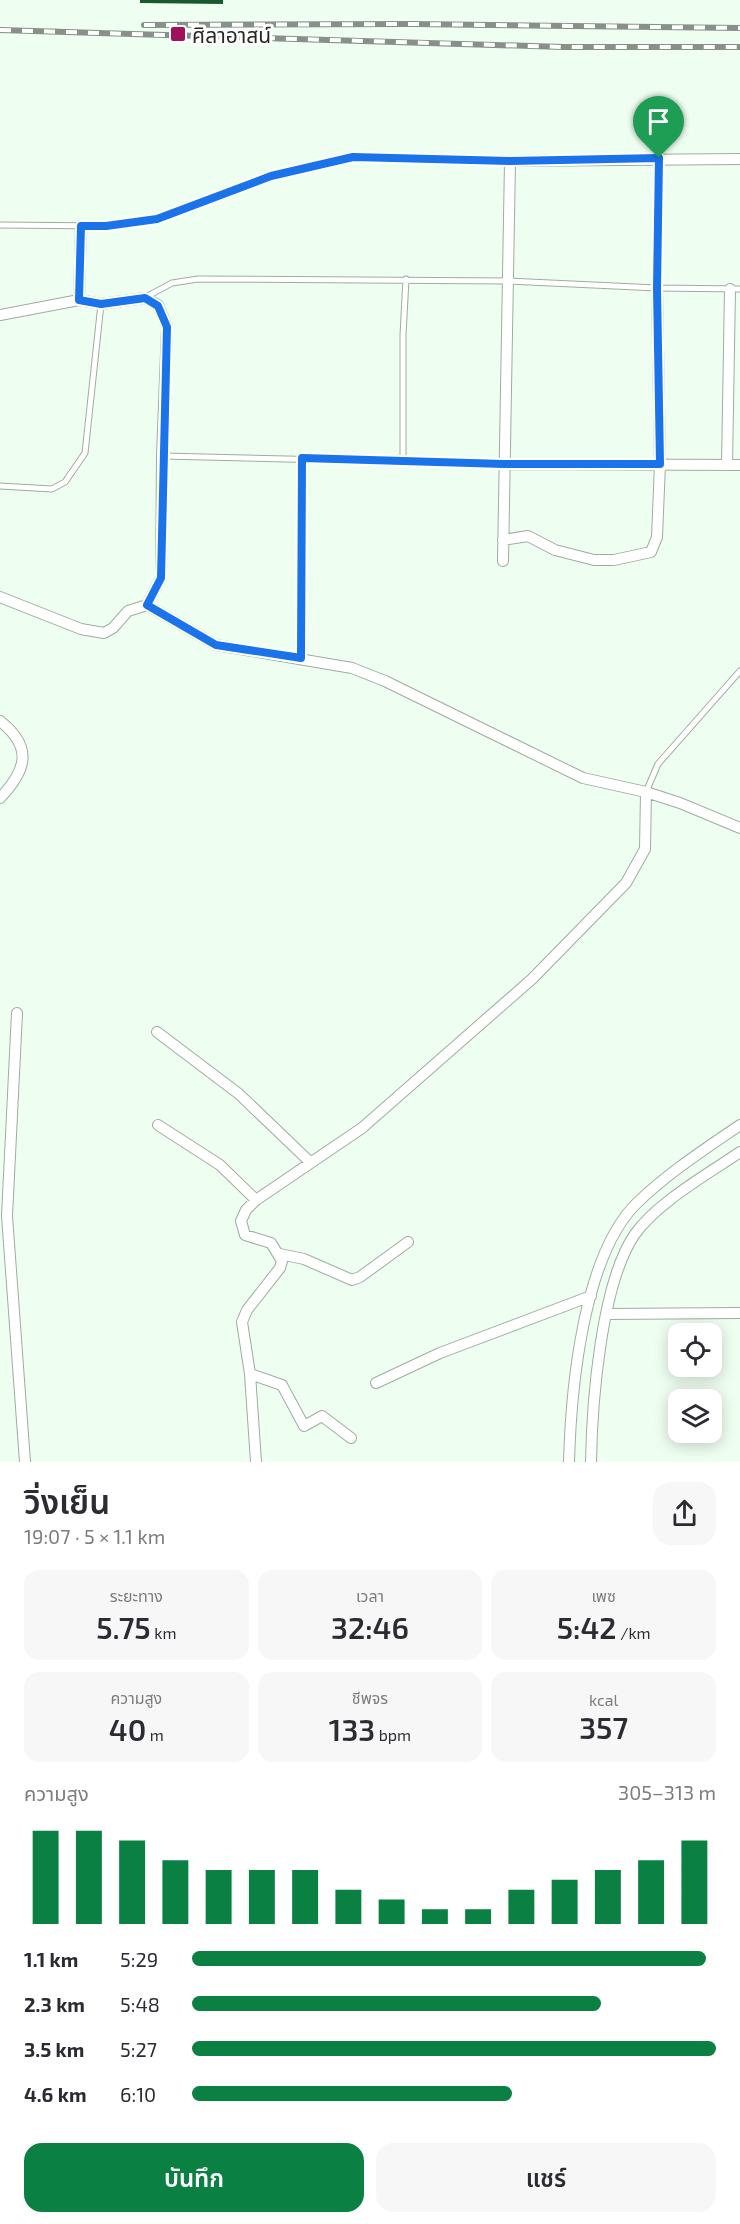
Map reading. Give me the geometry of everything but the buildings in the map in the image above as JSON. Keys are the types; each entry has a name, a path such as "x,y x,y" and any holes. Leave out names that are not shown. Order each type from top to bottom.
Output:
{"street":[{"path":"503,561 510,161 740,159"},
{"path":"79,300 81,226"},
{"path":"503,540 528,536 555,550 594,560 614,560 651,552 657,537 660,464 657,288"},
{"path":"727,465 735,289"},
{"path":"0,315 79,300 101,304 145,298 158,306 167,327 162,456 161,578 147,605 128,611 113,628 104,633 81,629 0,597"},
{"path":"504,464 740,465"},
{"path":"147,605 216,645 352,668 385,681 583,778 646,792 680,803 740,828"},
{"path":"0,721 20,740 24,759 13,784 0,798"},
{"path":"408,1242 360,1277 352,1280 304,1259 280,1254 271,1243 250,1238 241,1228 242,1215 256,1200 362,1128 523,987 626,883 645,849 646,792"},
{"path":"17,1012 7,1216 25,1462"},
{"path":"157,1032 239,1094 310,1162"},
{"path":"158,1125 220,1165 256,1200"},
{"path":"569,1462 571,1414 591,1296 609,1240 637,1203 740,1125"},
{"path":"710,1146 722,1164"},
{"path":"591,1462 599,1360 606,1314 621,1263 635,1234 654,1214 740,1152"},
{"path":"256,1462 250,1374 242,1322 247,1310 280,1268 280,1254"},
{"path":"376,1383 440,1353 591,1296"},
{"path":"606,1314 740,1313"},
{"path":"250,1374 282,1384 304,1426 322,1416 351,1438"}],"lane":[{"path":"0,225 106,226 157,219 271,176 353,157 510,161"},
{"path":"657,288 659,158"},
{"path":"145,298 172,283 198,279 508,280 657,288 735,289"},
{"path":"404,460 403,335 406,279"},
{"path":"0,486 52,489 65,482 85,453 101,304"},
{"path":"162,456 504,464"},
{"path":"301,658 302,458"},
{"path":"646,792 658,764 740,671"}],"railway":[{"path":"144,25 413,24 740,28"},
{"path":"0,30 563,47 740,47"}],"place":[{"name":"ศิลาอาสน์","path":"178,34"}],"route":[{"path":"353,157 510,161 659,158 657,288 660,464 504,464 302,458 301,658 216,645 147,605 161,578 162,456 167,327 158,306 145,298 101,304 79,300 78,258 81,226 106,226 157,219 271,176 353,157"}]}
